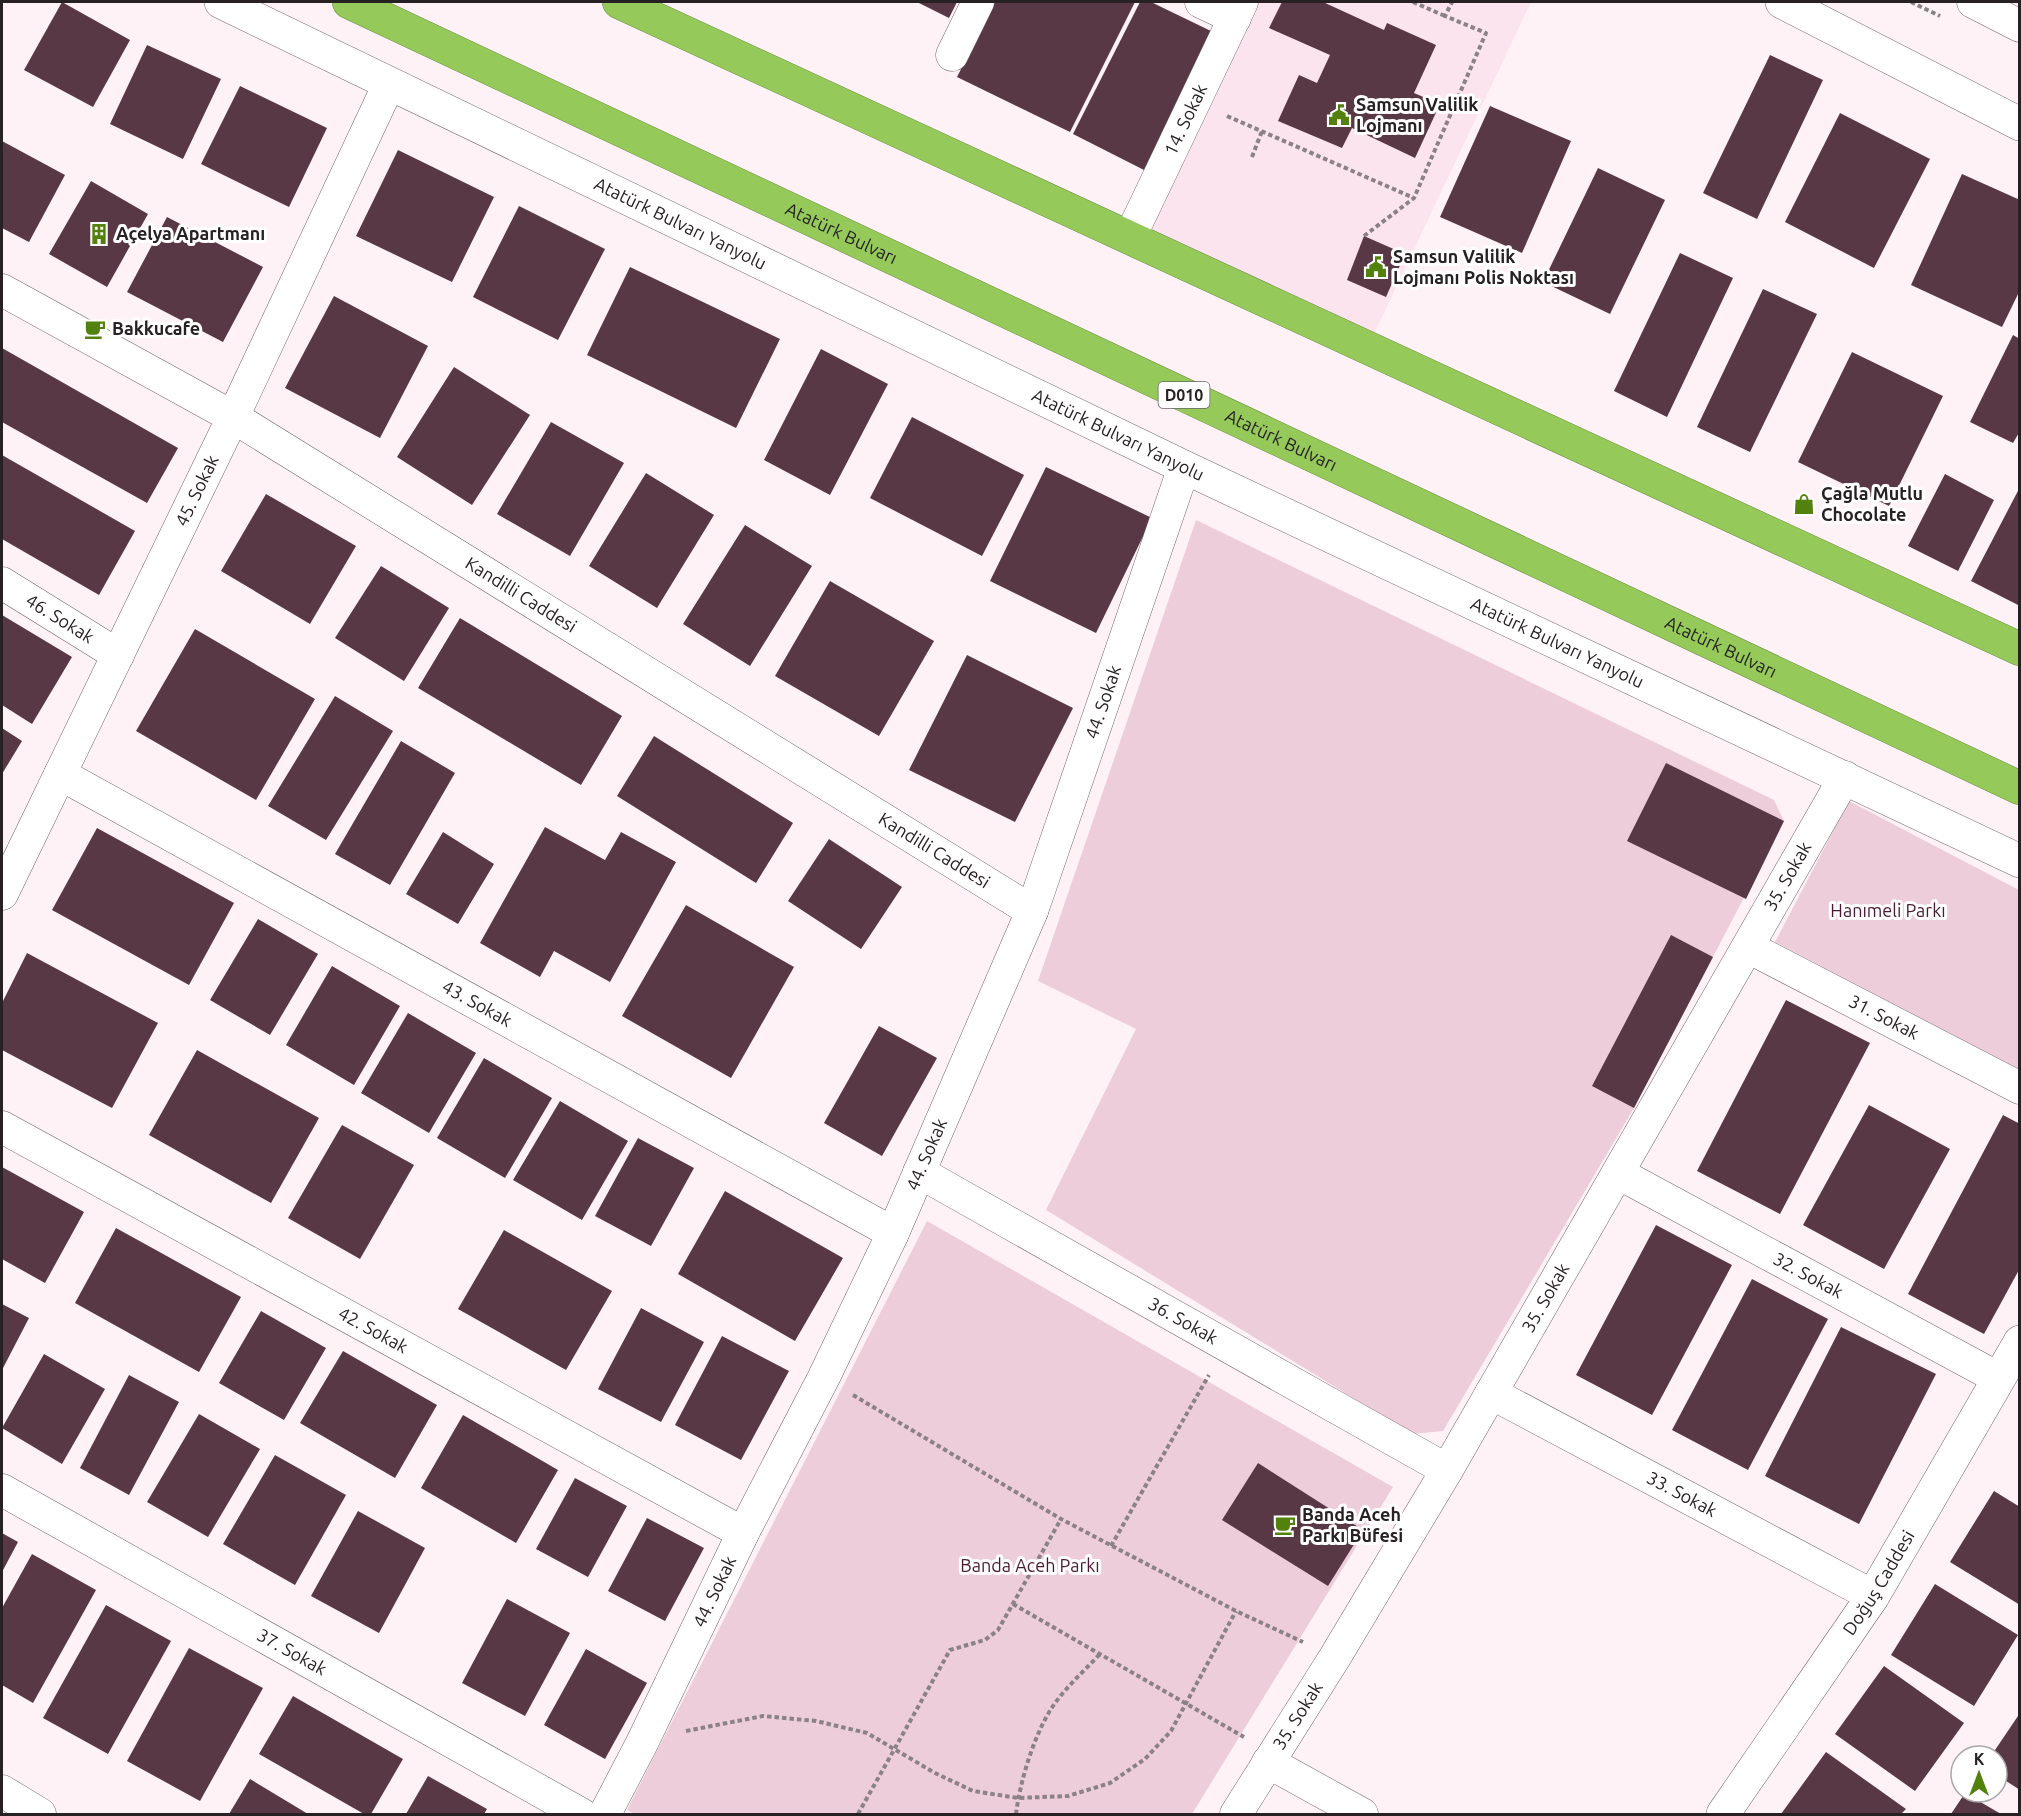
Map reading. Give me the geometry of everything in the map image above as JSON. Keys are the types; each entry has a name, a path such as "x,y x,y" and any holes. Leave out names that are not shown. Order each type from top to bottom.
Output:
{"highway":[{"name":"Atatürk Bulvarı","path":"349,2 2019,788"},
{"path":"619,2 2019,649"}],"main road":[{"name":"Atatürk Bulvarı Yanyolu","path":"221,2 1184,466 2019,861"},
{"path":"1782,2 2019,124"},
{"name":"Doğuş Caddesi","path":"1723,1815 1873,1596 2019,1342"}],"street":[{"path":"952,54 978,2"},
{"path":"1201,2 1238,10"},
{"path":"1973,2 2019,26"},
{"name":"14. Sokak","path":"1130,237 1238,10"},
{"name":"45. Sokak","path":"2,894 9,856 60,774 233,417 389,84"},
{"name":"Kandilli Caddesi","path":"2,290 233,417 1032,911"},
{"name":"44. Sokak","path":"605,1815 743,1533 824,1377 893,1233 1032,911 1184,466"},
{"name":"46. Sokak","path":"2,583 118,655"},
{"name":"43. Sokak","path":"60,774 893,1233"},
{"name":"35. Sokak","path":"1236,1815 1335,1657 1447,1470 1845,777"},
{"name":"31. Sokak","path":"1748,947 2019,1088"},
{"name":"42. Sokak","path":"2,1127 743,1533"},
{"name":"36. Sokak","path":"919,1172 1447,1470"},
{"name":"32. Sokak","path":"1618,1173 1998,1378"},
{"name":"33. Sokak","path":"1491,1393 1873,1596"},
{"name":"37. Sokak","path":"2,1490 581,1815"},
{"path":"1270,1758 1362,1815"}],"path":[{"path":"1364,236 1414,198 1486,33 1413,2"},
{"path":"1445,16 1452,2"},
{"path":"1220,113 1414,198"},
{"path":"1251,157 1262,131"},
{"path":"1111,1546 1226,1346"},
{"path":"824,1377 1061,1519 1236,1611 1335,1657"},
{"path":"858,1815 950,1650 985,1640 998,1630 1061,1519"},
{"path":"1013,1604 1185,1703 1270,1758"},
{"path":"642,1743 703,1727 763,1716 816,1721 867,1732 935,1773 973,1791 1018,1798 1068,1796 1110,1782 1145,1759 1171,1731 1236,1611"},
{"path":"1016,1815 1018,1798 1037,1738 1050,1710 1067,1688 1100,1654"}],"shaded area":[{"name":"Samsun Valilik Lojmanı","path":"1254,2 1531,2 1374,334 1148,229"}],"green space":[{"path":"1196,520 1774,800 1784,821 1634,1108 1443,1431 1412,1434 1046,1210 1136,1029 1038,981"},
{"name":"Hanımeli Parkı","path":"1849,801 2019,890 2019,1069 1775,942"},
{"name":"Banda Aceh Parkı","path":"927,1221 1393,1487 1192,1814 635,1814 627,1810"}],"building":[{"path":"62,2 130,40 93,107 24,70"},
{"path":"917,2 957,2 949,18"},
{"path":"995,2 1135,2 1070,132 957,77"},
{"path":"1140,2 1151,2 1215,33 1146,171 1073,134"},
{"name":"Samsun Valilik Lojmanı","path":"1282,2 1323,2 1384,30 1387,23 1436,45 1414,93 1440,104 1415,158 1352,128 1342,148 1278,121 1299,75 1317,83 1330,55 1269,28"},
{"path":"147,45 221,79 183,159 110,124"},
{"path":"1770,55 1823,80 1757,219 1703,193"},
{"path":"240,86 327,128 289,207 201,164"},
{"path":"1490,106 1571,141 1522,253 1440,217"},
{"path":"1840,113 1930,159 1874,268 1785,222"},
{"path":"2,141 65,175 29,242 2,228"},
{"path":"398,150 494,197 452,282 356,236"},
{"path":"1598,168 1665,200 1610,314 1543,282"},
{"path":"1962,174 2020,200 2020,290 2002,327 1911,285"},
{"name":"Açelya Apartmanı","path":"91,181 148,214 107,287 49,254"},
{"path":"519,206 605,249 558,340 473,297"},
{"path":"167,217 263,267 223,342 127,292"},
{"name":"Samsun Valilik Lojmanı Polis Noktası","path":"1364,236 1405,254 1386,297 1347,280"},
{"path":"1680,253 1733,278 1667,417 1614,391"},
{"path":"630,267 780,339 736,428 587,355"},
{"path":"1763,289 1817,314 1750,452 1697,427"},
{"path":"334,296 428,346 380,438 285,388"},
{"path":"2013,335 2020,339 2020,431 2013,443 1970,422"},
{"path":"2,348 178,448 147,503 2,422"},
{"path":"821,349 888,384 830,495 764,460"},
{"path":"1852,352 1943,396 1889,506 1798,462"},
{"path":"454,367 530,415 472,505 397,457"},
{"path":"912,417 1024,475 982,556 870,498"},
{"path":"551,422 624,463 570,556 497,514"},
{"path":"2,455 135,531 99,595 2,539"},
{"path":"1046,467 1152,518 1096,633 990,581"},
{"path":"646,473 714,515 657,608 589,566"},
{"path":"1945,474 1994,500 1958,571 1908,546"},
{"path":"2020,487 2020,606 1971,581"},
{"path":"266,494 356,546 310,624 221,571"},
{"path":"745,525 812,566 750,666 683,624"},
{"path":"381,566 449,608 404,681 335,638"},
{"path":"830,581 934,641 879,736 775,676"},
{"path":"2,615 72,657 32,724 2,705"},
{"path":"460,618 622,716 581,785 418,688"},
{"path":"195,629 315,699 256,800 136,731"},
{"path":"967,655 1073,708 1015,822 909,770"},
{"path":"335,696 393,731 326,840 268,806"},
{"path":"2,728 22,741 2,774"},
{"path":"654,736 793,823 756,883 617,796"},
{"path":"401,741 455,773 390,885 335,854"},
{"path":"1666,763 1784,821 1746,899 1627,841"},
{"path":"545,827 605,860 621,832 676,862 610,982 554,951 540,977 480,943"},
{"path":"97,828 234,903 189,985 52,910"},
{"path":"443,832 494,864 458,924 406,894"},
{"path":"829,839 902,887 861,949 788,901"},
{"path":"686,905 794,967 731,1078 622,1016"},
{"path":"258,919 318,954 270,1035 210,1000"},
{"path":"1671,935 1713,957 1634,1108 1592,1086"},
{"path":"27,953 158,1023 112,1108 2,1050 2,1003"},
{"path":"332,966 400,1006 354,1085 286,1045"},
{"path":"1786,1000 1870,1043 1780,1214 1697,1171"},
{"path":"408,1013 476,1053 429,1133 361,1093"},
{"path":"879,1026 937,1058 882,1156 824,1123"},
{"path":"197,1050 319,1118 271,1203 149,1135"},
{"path":"484,1058 552,1098 505,1178 437,1138"},
{"path":"560,1101 628,1141 582,1220 513,1180"},
{"path":"1869,1105 1950,1149 1884,1269 1803,1225"},
{"path":"2003,1115 2020,1124 2020,1268 1984,1334 1908,1294"},
{"path":"342,1125 414,1165 360,1259 288,1218"},
{"path":"638,1138 694,1168 651,1246 595,1216"},
{"path":"2,1167 84,1212 45,1283 2,1259"},
{"path":"725,1191 843,1258 795,1341 678,1274"},
{"path":"1656,1225 1732,1265 1652,1415 1576,1375"},
{"path":"116,1228 241,1297 199,1372 75,1303"},
{"path":"504,1230 612,1291 566,1370 458,1309"},
{"path":"1752,1279 1828,1319 1748,1470 1672,1430"},
{"path":"2,1304 29,1318 2,1370"},
{"path":"641,1308 704,1342 661,1422 598,1389"},
{"path":"261,1311 326,1348 284,1420 219,1383"},
{"path":"1841,1327 1936,1374 1859,1524 1765,1476"},
{"path":"722,1336 789,1371 741,1460 675,1425"},
{"path":"343,1351 437,1405 395,1478 300,1423"},
{"path":"44,1354 105,1389 62,1464 2,1428"},
{"path":"129,1375 179,1402 129,1495 80,1468"},
{"path":"199,1414 260,1449 208,1537 147,1502"},
{"path":"463,1415 558,1470 516,1543 421,1488"},
{"path":"275,1455 346,1495 295,1585 223,1544"},
{"path":"1258,1463 1363,1530 1328,1586 1222,1520"},
{"path":"575,1478 627,1506 588,1577 536,1549"},
{"path":"1994,1491 2020,1507 2020,1605 1950,1562"},
{"path":"358,1511 425,1548 379,1633 311,1596"},
{"path":"647,1518 704,1548 665,1621 608,1591"},
{"path":"2,1533 18,1542 2,1572"},
{"path":"32,1554 96,1590 33,1703 2,1685 2,1608"},
{"path":"1935,1584 2018,1635 1974,1706 1891,1655"},
{"path":"507,1599 570,1633 525,1716 462,1683"},
{"path":"106,1605 171,1641 108,1754 43,1718"},
{"path":"189,1648 263,1688 200,1801 127,1761"},
{"path":"586,1649 647,1683 605,1759 544,1725"},
{"path":"1884,1666 1964,1723 1915,1791 1835,1734"},
{"path":"293,1696 403,1759 371,1814 364,1814 259,1754"},
{"path":"2020,1713 2020,1790 2009,1783 2009,1744 1999,1744"},
{"path":"1826,1752 1906,1809 1901,1814 1781,1814"},
{"path":"428,1776 487,1809 484,1814 406,1814"},
{"path":"250,1779 308,1814 229,1814"},
{"path":"1958,1804 1984,1804 2001,1814 1951,1814"}],"place":[{"name":"Samsun Valilik Lojmanı","path":"1339,115"},
{"name":"Açelya Apartmanı","path":"99,234"},
{"name":"Samsun Valilik Lojmanı Polis Noktası","path":"1376,267"},
{"name":"Bakkucafe","path":"95,329"},
{"name":"Çağla Mutlu Chocolate","path":"1804,504"},
{"name":"Banda Aceh Parkı Büfesi","path":"1285,1525"}]}
